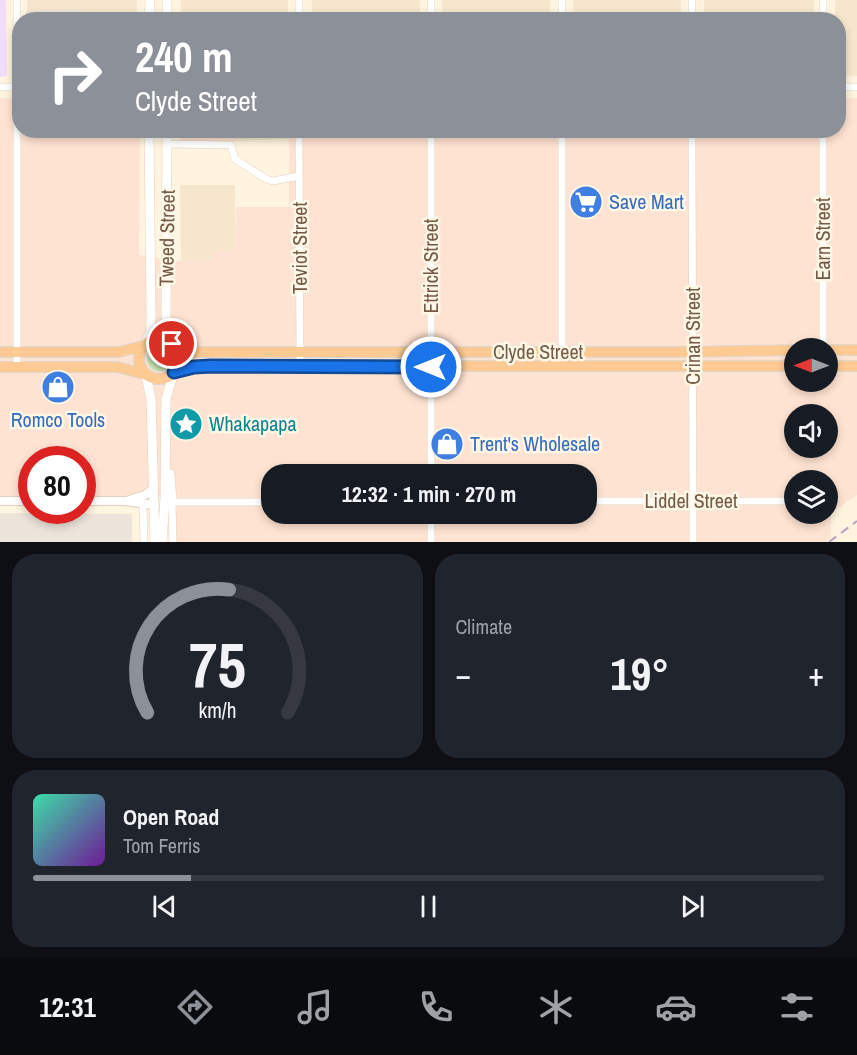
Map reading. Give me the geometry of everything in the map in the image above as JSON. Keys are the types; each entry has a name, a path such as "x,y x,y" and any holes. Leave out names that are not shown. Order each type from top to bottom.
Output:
{"highway":[{"name":"Clyde Street","path":"0,352 119,352 158,339 194,352 784,350"},
{"path":"144,345 139,361 145,375"},
{"path":"173,345 178,363 173,374"},
{"path":"838,350 857,350"},
{"name":"Clyde Street","path":"0,367 119,367 161,379 194,367 206,366 784,366"},
{"path":"838,366 857,366"}],"main road":[{"name":"Tweed Street","path":"144,345 150,331 152,314 149,138"},
{"name":"Tweed Street","path":"167,138 166,318 173,345"},
{"path":"150,217 168,218"},
{"path":"162,542 166,399 173,374"},
{"path":"145,375 152,399 155,542"},
{"path":"165,460 170,472 172,502"},
{"path":"155,505 160,495 165,460"}],"street":[{"path":"17,367 18,138"},
{"name":"Teviot Street","path":"299,138 300,366"},
{"name":"Ettrick Street","path":"431,138 431,464"},
{"path":"562,138 562,367"},
{"name":"Crinan Street","path":"692,138 693,542"},
{"name":"Earn Street","path":"824,138 824,338"},
{"path":"167,144 231,145 235,159 266,179 273,181 299,176"},
{"path":"125,501 145,495 154,488"},
{"path":"0,501 18,501"},
{"path":"96,501 125,501 155,505"},
{"name":"Liddel Street","path":"597,501 784,501"},
{"path":"173,542 172,502 261,502"},
{"path":"143,504 144,542"},
{"path":"431,524 431,542"}],"shaded area":[{"path":"0,0 6,0 7,76 0,77"},
{"path":"27,0 137,0 137,12 27,11"},
{"path":"181,0 288,0 288,12 181,12"},
{"path":"312,0 420,0 420,12 312,12"},
{"path":"442,0 550,0 550,12 442,12"},
{"path":"573,0 681,0 681,12 574,12"},
{"path":"704,0 814,0 814,12 704,12"},
{"path":"835,0 857,0 857,76 846,75 846,12 835,12"},
{"path":"82,10 82,12 27,12"},
{"path":"0,98 12,98 12,138 140,138 139,255 178,261 212,260 212,251 235,251 236,207 289,207 289,138 846,138 846,98 857,98 857,495 838,508 838,470 784,470 784,524 831,524 831,538 825,542 175,542 174,497 96,497 96,446 18,446 18,498 0,498"},
{"path":"180,138 234,138 234,141 180,142"},
{"path":"234,138 289,138 289,139 234,141"},
{"path":"180,185 235,185 235,251 212,260 181,261"},
{"path":"0,513 18,513 18,524 96,524 96,514 132,514 132,542 0,542"}],"green space":[{"path":"159,347 168,350 171,359 168,368 159,371 150,368 147,359 150,350"}],"railway":[{"path":"829,542 857,521"}],"place":[{"name":"Save Mart","path":"586,202"},
{"name":"Romco Tools","path":"58,387"},
{"name":"Whakapapa","path":"186,424"},
{"name":"Trent's Wholesale","path":"447,444"}],"route":[{"path":"172,344 178,358 174,372 211,366 431,367"}]}
